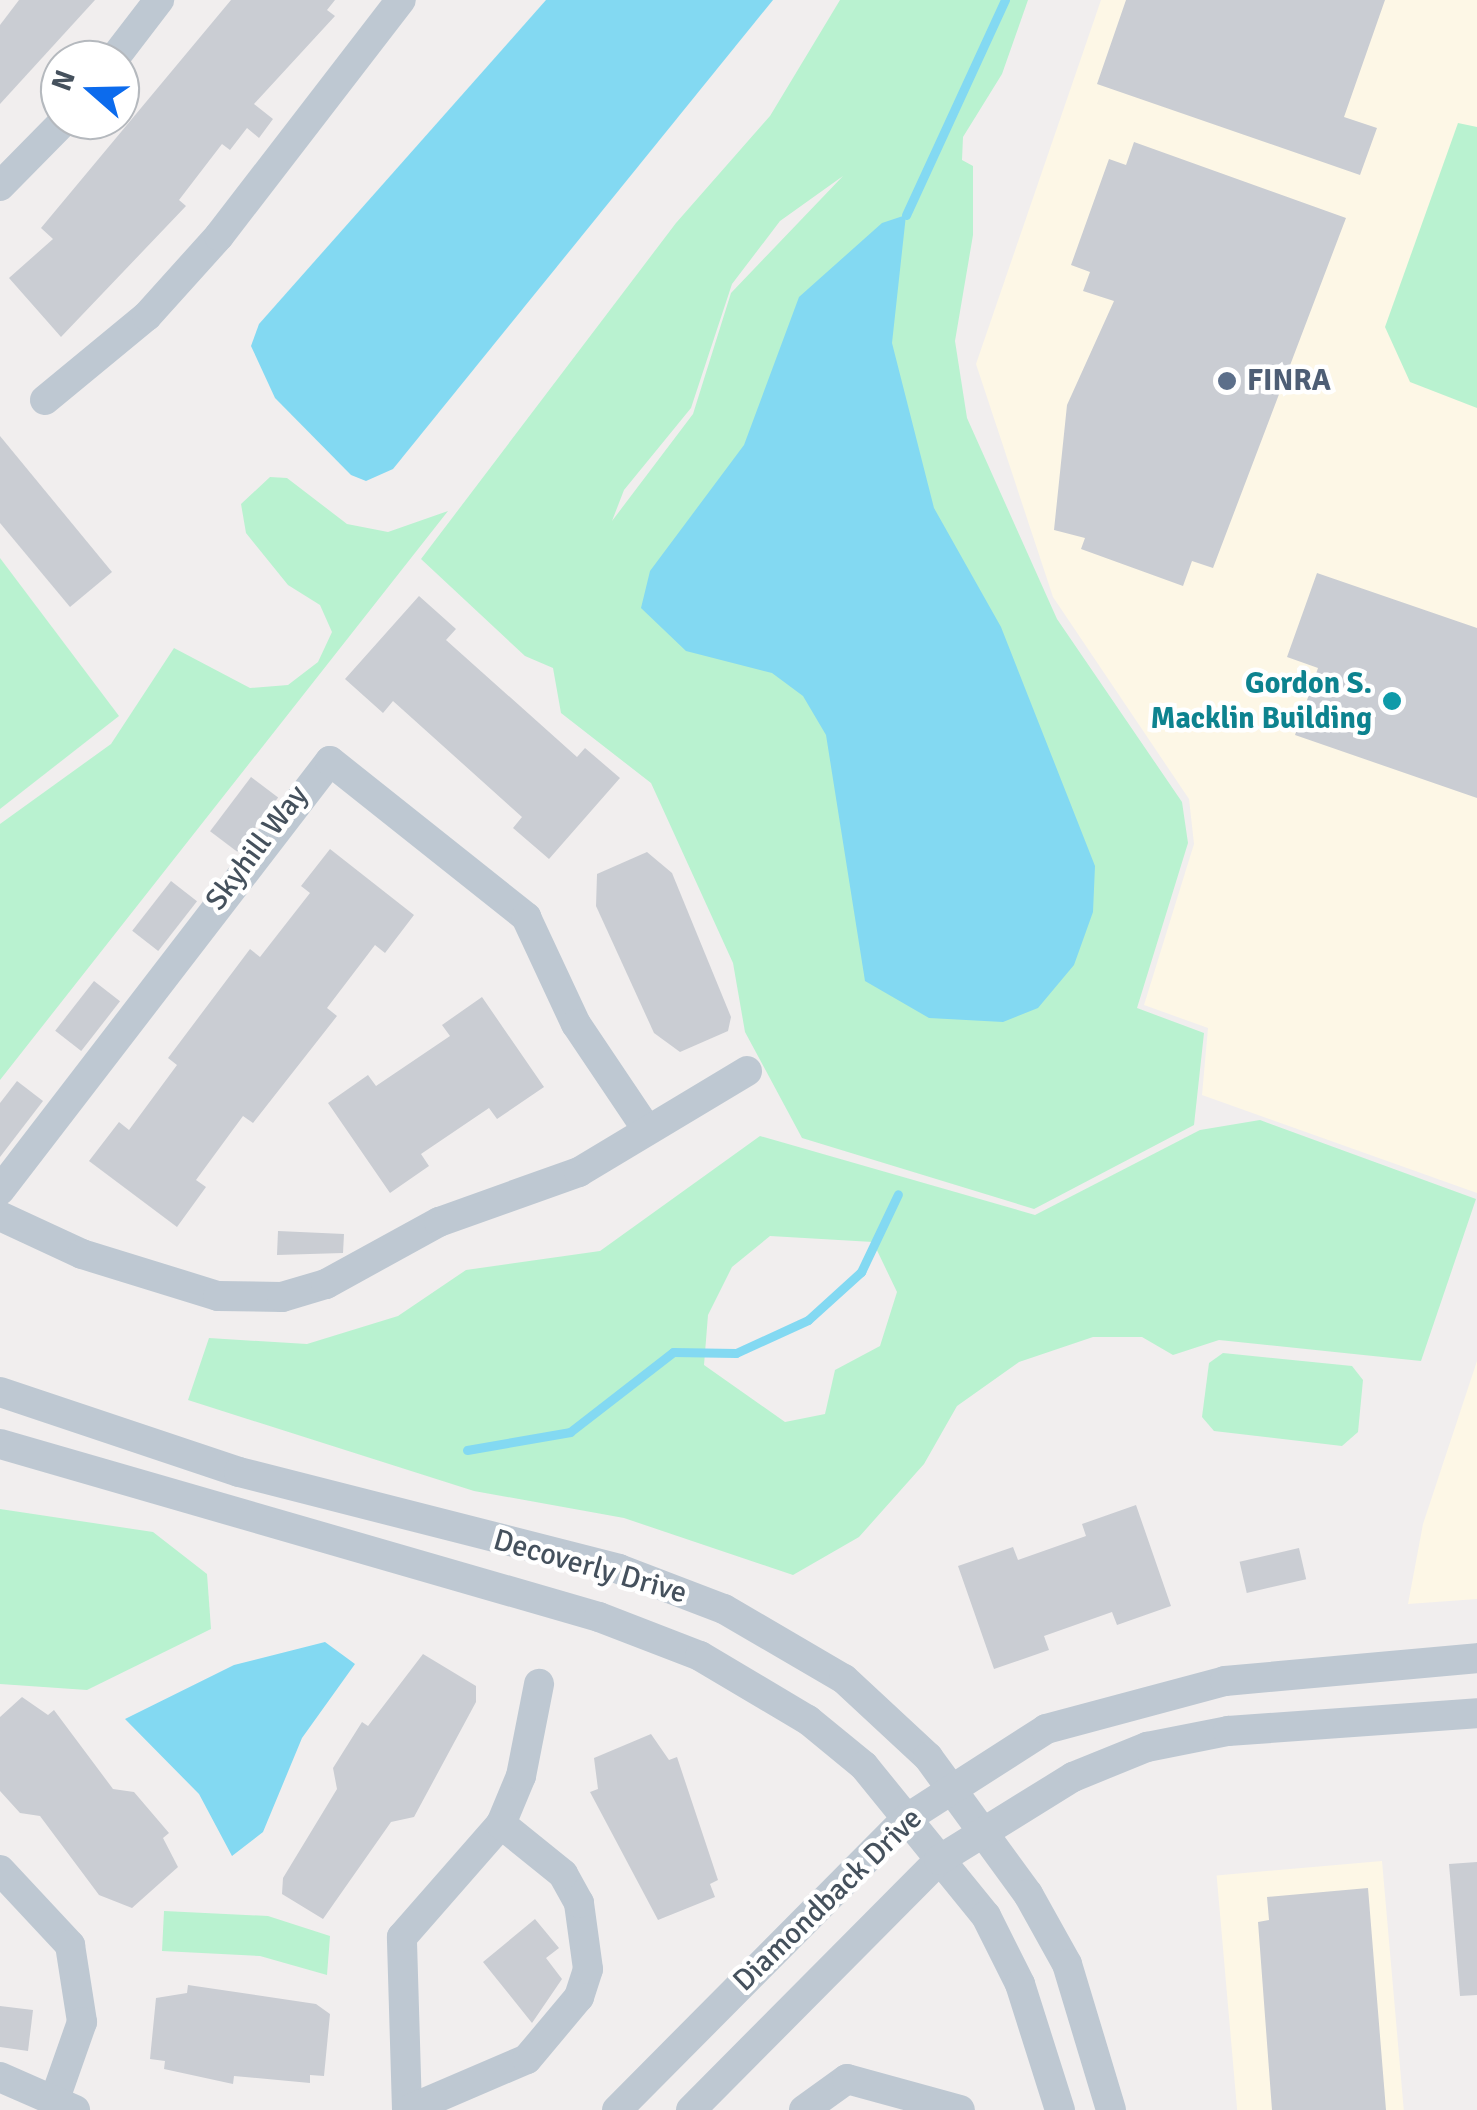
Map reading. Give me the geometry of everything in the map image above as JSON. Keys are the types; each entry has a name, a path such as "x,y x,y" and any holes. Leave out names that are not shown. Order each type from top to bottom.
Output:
{"street":[{"path":"128,40 159,0"},
{"path":"44,400 147,316 219,236 401,0"},
{"path":"0,186 45,140"},
{"name":"Skyhill Way","path":"0,1190 330,762 526,917 576,1024 646,1128"},
{"path":"0,1216 82,1254 218,1296 282,1296 326,1284 439,1222 565,1178 746,1071"},
{"name":"Decoverly Drive","path":"0,1392 136,1442 502,1540 724,1608 844,1679 904,1730 951,1788 983,1829 1067,1964 1112,2110"},
{"name":"Decoverly Drive","path":"0,1444 493,1582 700,1656 808,1720 864,1766 986,1916 1020,1984 1060,2110"},
{"path":"493,1582 502,1540"},
{"name":"Diamondback Drive","path":"617,2110 906,1820 1046,1729 1140,1697 1477,1658"},
{"path":"501,1824 563,1874 579,1903 588,1968 579,1997 528,2059 407,2110 402,1937 501,1824 539,1684"},
{"name":"Diamondback Drive","path":"691,2110 939,1860 983,1829 1147,1748 1228,1731 1477,1713"},
{"path":"0,1870 70,1945 82,2022 66,2103 0,2077"},
{"path":"804,2110 846,2079 960,2110"}],"shaded area":[{"path":"1101,0 1477,0 1477,1193 1202,1095 1208,1028 1144,1005 1194,844 1189,799 1053,597 976,364"},
{"path":"1477,1361 1477,1599 1408,1604 1423,1524"},
{"path":"1382,1861 1404,2110 1237,2110 1217,1875"}],"green space":[{"path":"840,0 1028,0 1002,74 963,137 962,160 973,166 973,235 955,341 967,418 1057,619 1182,802 1188,843 1137,1008 1204,1033 1194,1125 1034,1209 802,1138 745,1032 733,963 651,783 561,713 553,668 525,656 421,559 676,223 770,116","holes":["843,176 731,293 693,414 612,521 624,490 691,408 732,284 780,221"]},
{"path":"1458,123 1477,127 1477,408 1410,382 1385,327"},
{"path":"270,477 287,478 347,524 388,532 448,511 0,1080 0,824 111,744 174,648 250,688 288,685 318,662 332,632 320,605 288,585 246,533 241,504"},
{"path":"0,558 119,716 0,809"},
{"path":"1260,1120 1476,1199 1421,1361 1219,1340 1173,1355 1142,1337 1093,1337 1019,1362 957,1406 924,1464 859,1537 793,1575 624,1518 474,1491 188,1400 209,1338 307,1344 398,1316 466,1270 600,1251 760,1136 1035,1215 1200,1130","holes":["770,1236 873,1242 897,1292 880,1346 835,1370 825,1414 785,1422 704,1365 708,1315 732,1267"]},
{"path":"1223,1353 1352,1366 1363,1380 1358,1432 1342,1446 1214,1431 1202,1417 1209,1363"},
{"path":"0,1509 153,1532 207,1574 211,1629 87,1690 0,1684"},
{"path":"164,1911 268,1916 330,1936 327,1975 260,1956 162,1951"}],"water":[{"path":"546,0 773,0 393,469 366,481 351,475 275,398 251,346 259,324"},
{"path":"906,215 892,343 934,508 1001,627 1095,866 1093,912 1074,965 1038,1008 1003,1022 929,1018 865,981 826,735 803,696 772,673 686,651 641,608 650,571 744,445 799,297 882,223"},
{"path":"325,1642 355,1664 302,1738 263,1832 232,1856 199,1794 125,1719 234,1665"}],"building":[{"path":"19,0 95,0 58,40 40,40 40,60 0,104 0,25"},
{"path":"231,0 335,0 327,10 335,16 254,104 273,119 259,138 247,128 230,150 222,144 179,200 186,206 61,337 9,278 53,239 41,228 114,140 140,140 140,109"},
{"path":"1126,0 1385,0 1344,117 1377,128 1360,175 1097,84"},
{"path":"1134,142 1346,218 1213,568 1192,561 1183,586 1081,549 1085,538 1054,530 1067,405 1114,301 1083,291 1090,272 1071,265 1109,159 1126,165"},
{"path":"0,436 112,572 70,607 0,523"},
{"name":"Gordon S. Macklin Building","path":"1317,573 1477,628 1477,798 1295,735 1318,668 1287,657"},
{"path":"419,596 456,629 446,640 577,757 585,748 620,778 549,859 513,828 522,817 393,701 383,713 345,679"},
{"path":"251,777 278,797 237,852 210,831"},
{"path":"330,849 414,915 385,953 375,945 327,1008 337,1016 253,1123 243,1116 196,1180 206,1187 177,1227 89,1161 119,1122 129,1130 177,1065 168,1058 250,949 260,957 310,893 301,886"},
{"path":"647,852 672,873 731,1017 728,1031 680,1052 654,1033 596,906 597,874"},
{"path":"171,881 197,901 158,951 132,931"},
{"path":"94,981 120,1001 81,1051 55,1031"},
{"path":"482,997 544,1087 497,1119 489,1108 421,1154 429,1166 390,1193 328,1103 368,1075 376,1086 450,1036 442,1025"},
{"path":"17,1081 43,1101 0,1157 0,1103"},
{"path":"278,1231 344,1234 343,1253 277,1255"},
{"path":"1136,1505 1171,1606 1117,1625 1112,1612 1044,1636 1049,1650 994,1669 958,1566 1013,1547 1018,1560 1086,1536 1082,1524"},
{"path":"1299,1548 1306,1579 1247,1593 1240,1562"},
{"path":"423,1654 476,1686 476,1702 414,1817 391,1822 323,1919 282,1894 283,1878 337,1789 333,1768 362,1722 368,1726"},
{"path":"22,1697 48,1715 54,1710 113,1789 134,1792 169,1833 163,1838 178,1867 132,1908 99,1895 40,1816 20,1813 0,1791 0,1717"},
{"path":"651,1734 669,1760 677,1757 718,1880 710,1884 715,1897 658,1920 590,1792 598,1789 594,1758"},
{"path":"1477,1862 1477,1995 1460,1996 1449,1864"},
{"path":"1368,1888 1386,2110 1272,2110 1258,1922 1269,1920 1267,1897"},
{"path":"535,1919 559,1948 546,1958 562,1979 532,2023 483,1962"},
{"path":"188,1985 316,2004 330,2014 324,2076 310,2075 310,2083 234,2076 233,2084 164,2069 165,2061 150,2059 156,1998 187,1993"},
{"path":"0,2006 33,2010 28,2051 0,2047"}],"waterway":[{"path":"906,215 1005,0"},
{"path":"467,1450 570,1432 673,1352 736,1353 808,1320 861,1272 898,1194"}],"place":[{"name":"FINRA","path":"1227,381"},
{"name":"Gordon S. Macklin Building","path":"1392,701"}]}
